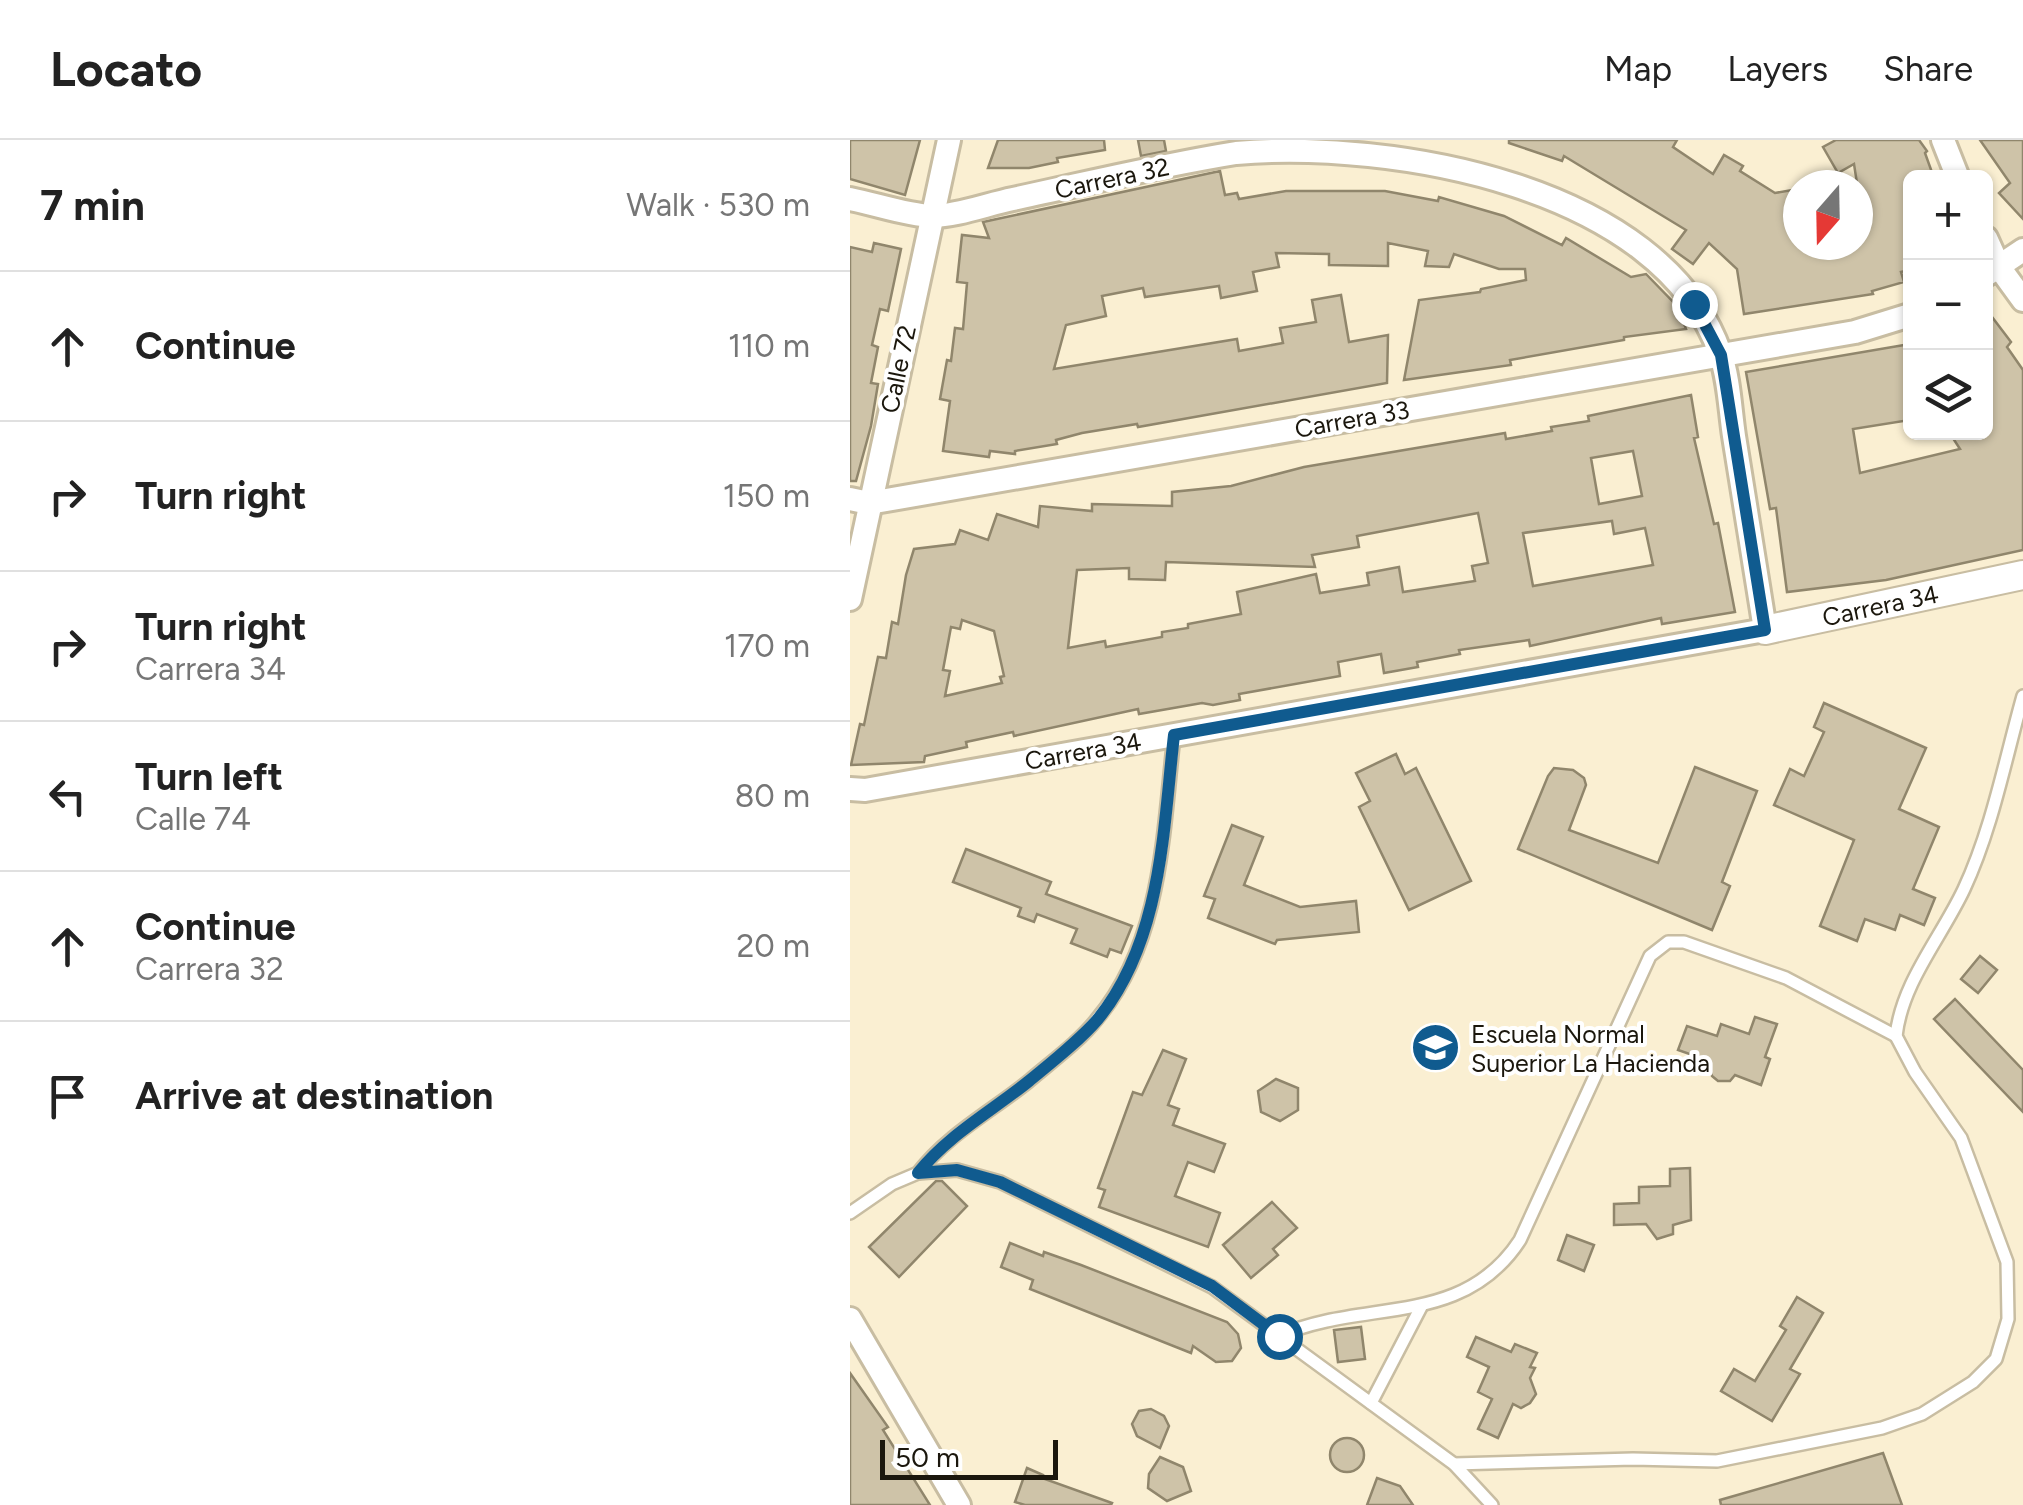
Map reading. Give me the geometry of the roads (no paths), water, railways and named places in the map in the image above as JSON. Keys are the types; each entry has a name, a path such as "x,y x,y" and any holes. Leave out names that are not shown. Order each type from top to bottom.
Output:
{"street":[{"name":"Calle 72","path":"850,599 860,501 948,140"},
{"path":"1943,140 1955,170"},
{"name":"Carrera 32","path":"850,199 932,216 1240,146 1382,150 1490,173 1578,207 1662,264 1694,304 1721,355 1765,630"},
{"path":"1993,271 2023,250"},
{"path":"1993,273 2023,300"},
{"name":"Carrera 33","path":"860,501 1855,332 1903,317"},
{"name":"Carrera 34","path":"850,789 884,787 1765,630 2023,575"},
{"path":"850,1320 959,1505"}],"lane":[{"path":"1896,1036 1906,993 1964,888 2023,696"},
{"path":"918,1173 932,1154 1028,1081 1097,1020 1135,960 1154,896 1174,735"},
{"path":"1279,1336 1305,1324 1421,1306 1469,1291 1502,1265 1520,1240 1650,956 1661,945 1684,942 1786,978 1896,1036 1915,1072 1960,1138 2007,1262 2008,1319 1996,1359 1973,1382 1922,1414 1882,1428 1717,1461 1454,1464"},
{"path":"850,1212 892,1184 918,1173 957,1170 1000,1182 1212,1286 1454,1464 1492,1505"},
{"path":"1371,1402 1421,1306"}],"place":[{"name":"Escuela Normal Superior La Hacienda","path":"1436,1048"}]}
